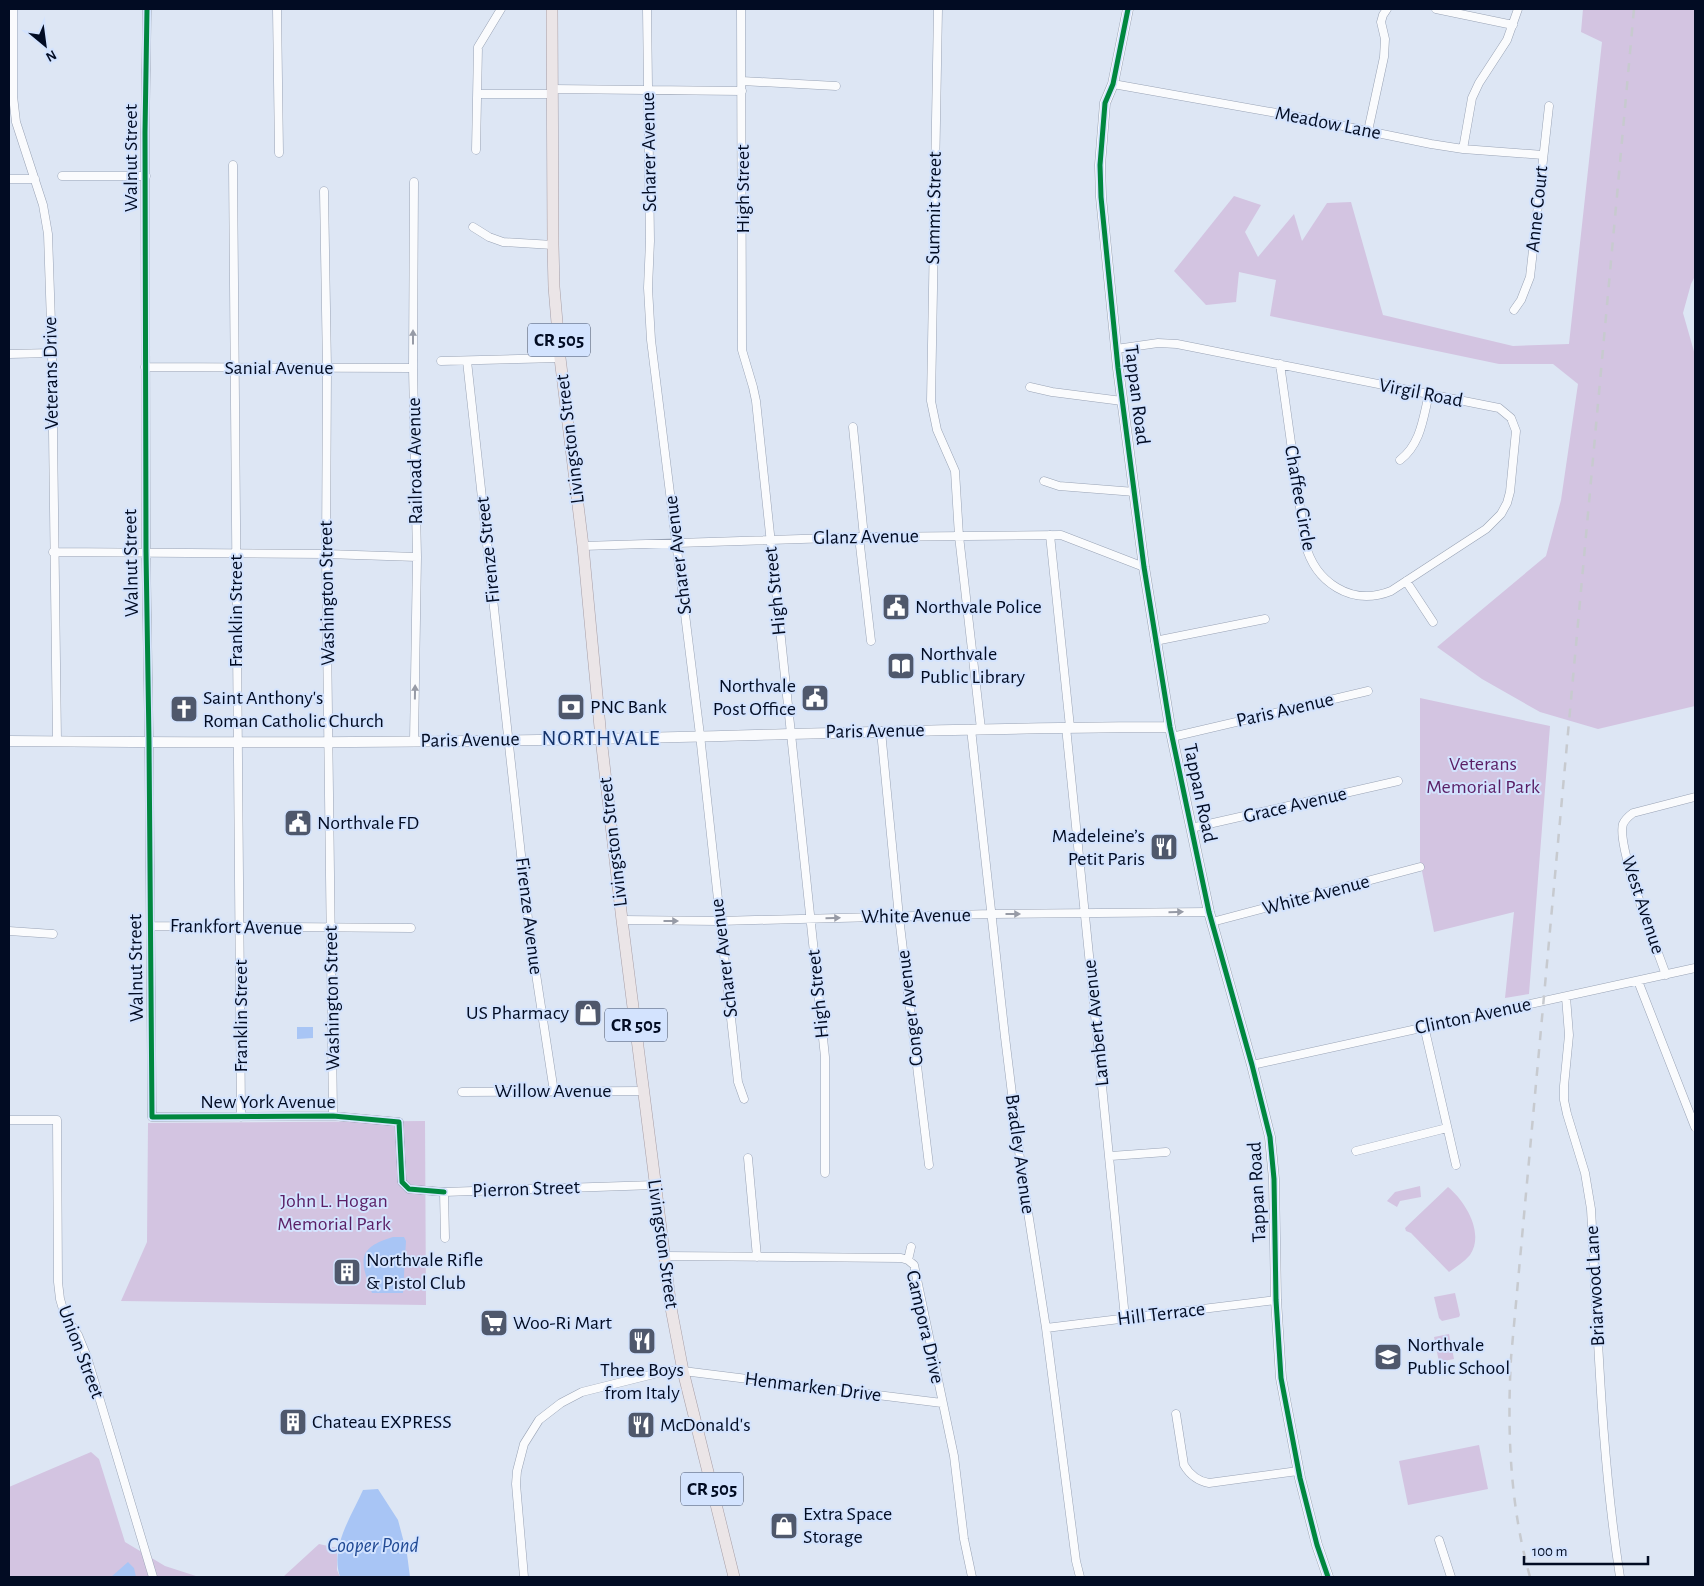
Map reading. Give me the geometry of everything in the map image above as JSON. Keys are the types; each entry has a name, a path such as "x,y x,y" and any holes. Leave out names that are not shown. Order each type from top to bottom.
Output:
{"main road":[{"name":"Livingston Street","path":"552,9 554,286 560,358 622,920 671,1308 683,1371 734,1577"}],"street":[{"name":"Veterans Drive","path":"13,9 13,106 19,133 44,207 48,234 52,353 56,742"},
{"name":"Walnut Street","path":"147,9 145,368 152,1117"},
{"path":"277,9 279,153"},
{"path":"476,150 478,46 500,9"},
{"name":"Scharer Avenue","path":"648,9 649,314 700,736 738,1082 744,1099"},
{"name":"High Street","path":"741,9 742,350 754,387 756,400 825,1057 824,1173"},
{"name":"Summit Street","path":"932,407 938,9"},
{"name":"Tappan Road","path":"1128,9 1113,84 1105,103 1100,165 1101,197 1122,401 1155,641 1172,732 1209,912 1267,1123 1272,1152 1275,1196 1276,1300 1281,1378 1298,1471 1317,1545 1328,1577"},
{"path":"1368,131 1384,57 1385,39 1381,22 1387,9"},
{"path":"1436,9 1513,25"},
{"path":"1463,149 1472,98 1482,78 1498,56 1513,25 1518,9"},
{"path":"742,81 836,86"},
{"name":"Meadow Lane","path":"1113,84 1298,117 1431,144 1463,149 1543,155"},
{"path":"477,94 552,91 742,91"},
{"name":"Anne Court","path":"1514,310 1527,288 1530,276 1548,106"},
{"name":"Franklin Street","path":"233,165 241,1117"},
{"path":"62,176 146,176"},
{"path":"9,179 35,179"},
{"name":"Railroad Avenue","path":"414,182 413,368 416,557 414,741"},
{"name":"Washington Street","path":"324,191 328,368 326,554 333,1116"},
{"path":"473,227 489,237 503,242 553,244"},
{"name":"Virgil Road","path":"1116,348 1172,343 1499,408 1511,418 1516,431 1510,492 1507,503 1494,522 1406,581"},
{"path":"9,354 52,353"},
{"path":"441,361 560,358"},
{"name":"Firenze Street","path":"467,360 509,740"},
{"name":"Chaffee Circle","path":"1280,364 1305,542 1313,565 1320,574 1338,589 1362,596 1382,595 1406,581"},
{"name":"Sanial Avenue","path":"145,368 413,368"},
{"path":"1030,387 1052,392 1122,401"},
{"path":"1400,460 1412,448 1418,438 1429,394"},
{"name":"Bradley Avenue","path":"932,407 937,430 955,471 992,914 1005,1037 1021,1167 1046,1328 1076,1561 1080,1577"},
{"path":"853,428 871,640"},
{"path":"1044,481 1060,486 1135,492"},
{"name":"Lambert Avenue","path":"1050,535 1084,914 1125,1318"},
{"name":"Glanz Avenue","path":"582,546 770,539 1061,535 1144,567"},
{"path":"53,552 326,554 416,557"},
{"path":"1406,581 1433,622"},
{"path":"1155,641 1265,619"},
{"name":"Paris Avenue","path":"9,741 329,742 509,740 1068,727 1172,732 1368,690"},
{"name":"Conger Avenue","path":"881,731 899,916 929,1166"},
{"name":"Firenze Avenue","path":"509,740 529,928 554,1092"},
{"name":"Grace Avenue","path":"1192,828 1398,781"},
{"name":"West Avenue","path":"1666,975 1627,857 1622,834 1623,824 1634,813 1695,797"},
{"name":"White Avenue","path":"1212,922 1420,867"},
{"name":"White Avenue","path":"622,920 719,921 992,914 1209,912"},
{"name":"Frankfort Avenue","path":"151,926 411,928"},
{"path":"9,931 53,934"},
{"name":"Clinton Avenue","path":"1252,1065 1695,968"},
{"name":"West Avenue","path":"1638,981 1695,1127"},
{"name":"Briarwood Lane","path":"1566,997 1569,1035 1564,1100 1581,1159 1591,1209 1605,1457 1611,1520 1620,1577"},
{"path":"1424,1026 1456,1165"},
{"name":"Willow Avenue","path":"462,1092 644,1091"},
{"name":"New York Avenue","path":"152,1117 333,1116 399,1122 402,1182 409,1189 444,1192"},
{"name":"Union Street","path":"9,1120 57,1120 58,1282 60,1299 65,1316 78,1335 87,1357 154,1577"},
{"path":"1356,1151 1447,1128"},
{"path":"1110,1156 1166,1152"},
{"path":"748,1158 757,1257"},
{"name":"Pierron Street","path":"445,1238 444,1192 655,1185"},
{"path":"908,1260 911,1247"},
{"name":"Campora Drive","path":"664,1256 901,1258 908,1260 914,1265 917,1272 954,1456 964,1539 972,1577"},
{"name":"Hill Terrace","path":"1046,1328 1276,1300"},
{"name":"Henmarken Drive","path":"524,1577 516,1484 517,1471 524,1444 539,1420 562,1403 582,1392 666,1371 683,1371 942,1403"},
{"path":"1176,1414 1184,1465 1188,1472 1200,1482 1209,1483 1298,1471"},
{"path":"1439,1540 1451,1577"}],"green space":[{"path":"1583,9 1695,9 1695,276 1683,313 1695,355 1695,706 1598,729 1540,712 1482,679 1437,647 1546,556 1561,500 1578,384 1553,364 1499,364 1270,316 1276,280 1239,272 1236,302 1206,305 1174,271 1234,196 1261,205 1245,232 1258,257 1294,214 1302,241 1327,203 1351,202 1383,315 1513,346 1569,344 1602,42 1581,32"},
{"name":"Veterans Memorial Park","path":"1420,698 1550,726 1529,994 1505,998 1514,912 1434,932 1420,861"},
{"name":"John L. Hogan Memorial Park","path":"425,1121 426,1305 121,1301 147,1242 148,1123"},
{"path":"1420,1186 1421,1197 1400,1201 1397,1207 1387,1201 1395,1192"},
{"path":"1448,1187 1461,1200 1471,1218 1475,1237 1470,1255 1449,1272 1405,1228"},
{"path":"1455,1293 1460,1315 1459,1317 1442,1321 1439,1318 1434,1297"},
{"path":"1449,1334 1454,1359 1439,1362 1434,1337"},
{"path":"1479,1445 1488,1489 1408,1505 1399,1461"},
{"path":"91,1452 99,1459 125,1542 165,1566 199,1577 9,1577 9,1487"},
{"path":"319,1544 337,1548 337,1570 340,1577 283,1577"}],"water":[{"path":"297,1027 313,1027 313,1038 297,1039"},
{"path":"393,1237 404,1237 406,1241 403,1293 372,1293 365,1272 364,1257 372,1246"},
{"name":"Cooper Pond","path":"378,1489 398,1520 407,1554 410,1577 340,1577 338,1555 343,1532 363,1490"},
{"path":"128,1562 134,1568 136,1577 111,1577"}],"railway":[{"path":"1530,1577 1518,1523 1511,1469 1509,1413 1511,1358 1634,9"}],"cycle path":[{"path":"147,9 145,132 146,552 152,1117 333,1116 399,1122 402,1182 409,1189 444,1192"},
{"path":"1128,9 1113,84 1105,103 1100,165 1101,197 1118,368 1144,567 1170,727 1209,912 1270,1137 1274,1179 1276,1300 1281,1378 1300,1478 1317,1545 1328,1577"}],"place":[{"name":"Northvale Police","path":"896,607"},
{"name":"Northvale Public Library","path":"901,666"},
{"name":"Northvale Post Office","path":"815,698"},
{"name":"PNC Bank","path":"571,707"},
{"name":"Saint Anthony's Roman Catholic Church","path":"184,709"},
{"name":"Northvale FD","path":"298,823"},
{"name":"Madeleine’s Petit Paris","path":"1164,847"},
{"name":"US Pharmacy","path":"588,1013"},
{"name":"Northvale Rifle & Pistol Club","path":"347,1272"},
{"name":"Woo-Ri Mart","path":"494,1323"},
{"name":"Three Boys from Italy","path":"642,1341"},
{"name":"Northvale Public School","path":"1388,1357"},
{"name":"Chateau EXPRESS","path":"293,1422"},
{"name":"McDonald's","path":"641,1425"},
{"name":"Extra Space Storage","path":"784,1526"}],"district":[{"name":"NORTHVALE","path":"601,738"}]}
